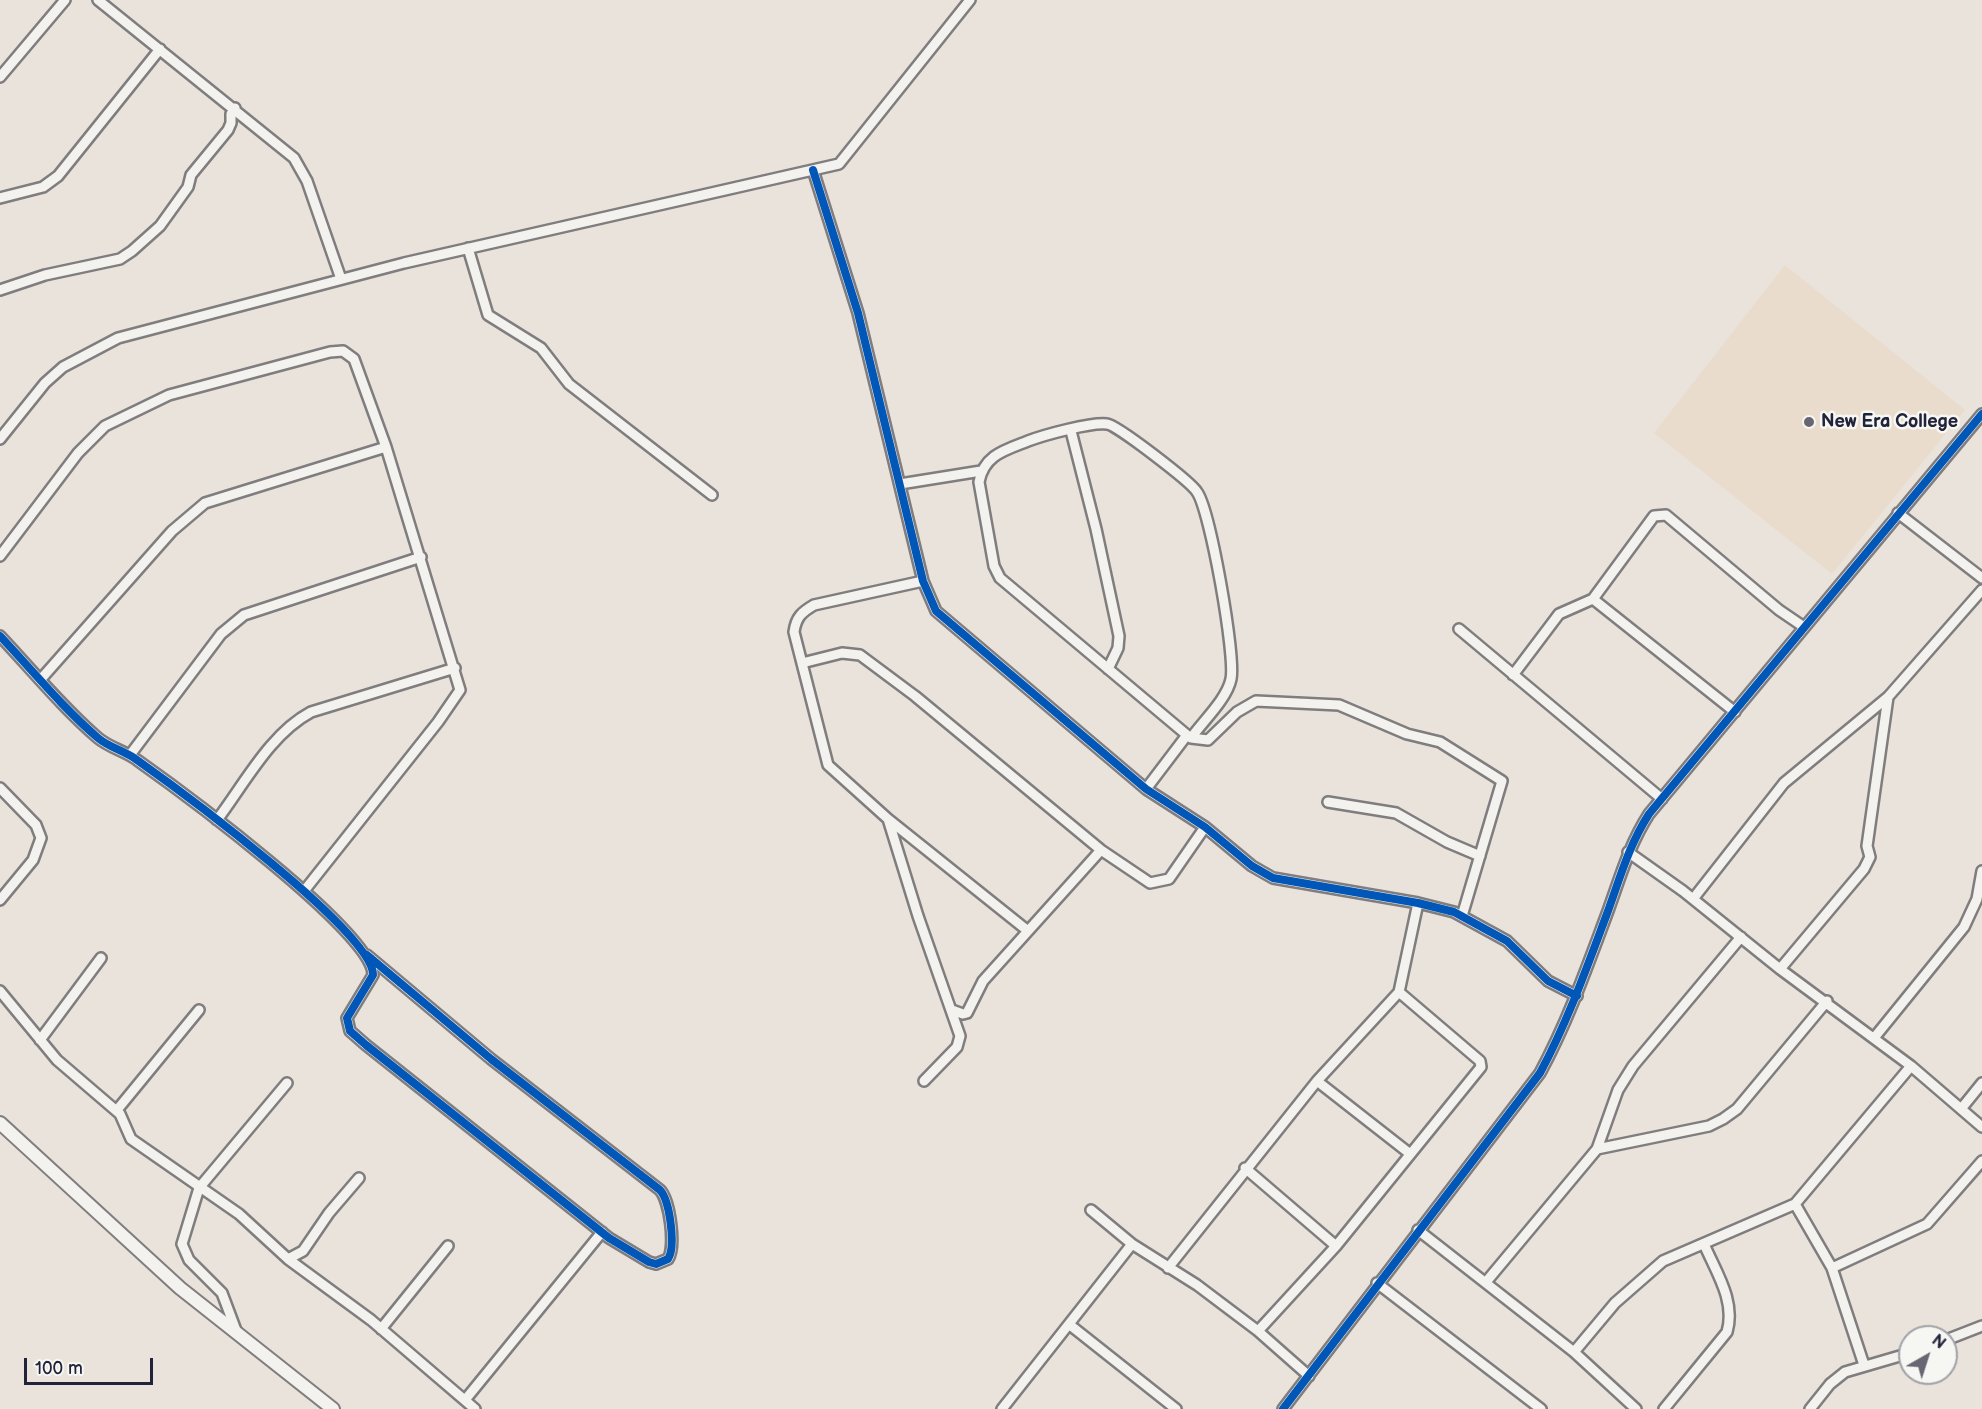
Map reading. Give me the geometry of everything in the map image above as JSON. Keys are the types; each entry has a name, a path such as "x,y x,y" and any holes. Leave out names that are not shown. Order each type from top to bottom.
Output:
{"street":[{"path":"0,77 65,0"},
{"path":"98,0 236,108 289,153 301,168 341,279"},
{"path":"0,439 45,383 63,367 118,338 468,248 839,164 970,0"},
{"path":"0,198 43,187 58,176 160,49"},
{"path":"0,290 45,275 120,259 132,251 165,219 188,187 191,175 228,130 231,114 236,108"},
{"path":"813,170 858,313 923,581 936,610 1146,789 1205,827 1252,866 1273,878 1418,903 1462,916 1507,941 1548,981 1577,996"},
{"path":"468,248 488,315 541,348 570,384 712,495"},
{"path":"0,556 90,439 105,426 169,395 330,352 343,351 356,363 386,447 460,690 457,697 304,891"},
{"path":"1283,1409 1539,1073 1557,1041 1577,996 1628,852 1639,830 1804,627 1982,414"},
{"path":"1146,789 1189,737 1229,687 1232,677 1219,573 1200,496 1195,489 1114,426 1105,423 1048,434 998,452 989,459 981,471 980,496 994,566 1000,578 1189,737 1205,741 1247,704 1270,700 1339,705 1407,734 1440,742 1502,781 1462,916"},
{"path":"1071,430 1096,529 1119,636 1118,648 1108,669"},
{"path":"41,679 172,531 205,503 386,447"},
{"path":"900,484 981,471"},
{"path":"1513,675 1559,614 1593,599 1641,532 1654,516 1660,513 1666,515 1779,610 1804,627"},
{"path":"1898,513 1982,578"},
{"path":"130,755 221,634 244,615 420,557"},
{"path":"923,581 814,605 795,622 794,632 828,765 888,819 1028,931"},
{"path":"1694,899 1784,783 1888,697 1982,590"},
{"path":"1593,599 1735,712"},
{"path":"1460,629 1662,800"},
{"path":"0,636 96,736 111,747 130,755 217,820 304,891 367,955 483,1053 664,1194 672,1243 668,1259 656,1264 650,1262 602,1232 395,1070 350,1030 347,1024 348,1012 373,975 367,955"},
{"path":"802,663 842,652 860,655 915,696 1101,850 1150,884 1169,879 1205,827"},
{"path":"217,820 280,735 295,720 311,712 454,668"},
{"path":"1780,969 1863,869 1870,857 1867,846 1888,697"},
{"path":"0,788 36,825 41,838 33,860 0,900"},
{"path":"1328,802 1396,813 1447,842 1480,856"},
{"path":"888,819 918,916 960,1036 960,1042 924,1081"},
{"path":"952,1010 967,1013 983,981 1101,850"},
{"path":"1628,852 1694,899 1780,969 1827,1001 1911,1066 1982,1127"},
{"path":"1874,1038 1964,927 1977,899 1982,871"},
{"path":"1168,1268 1245,1168 1317,1081 1399,992 1418,903"},
{"path":"1486,1282 1597,1149 1618,1090 1633,1066 1740,937"},
{"path":"40,1040 101,958"},
{"path":"0,991 62,1065 117,1110 131,1139 238,1214 288,1259 381,1329 475,1409"},
{"path":"1258,1331 1336,1246 1482,1065 1399,992"},
{"path":"1597,1149 1709,1126 1723,1119 1737,1109 1827,1001"},
{"path":"117,1110 199,1010"},
{"path":"1574,1352 1615,1303 1663,1261 1795,1204 1911,1066"},
{"path":"1317,1081 1409,1153"},
{"path":"237,1333 222,1293 183,1251 182,1244 199,1188 287,1083"},
{"path":"1961,1109 1982,1083"},
{"path":"0,1123 123,1238 333,1409"},
{"path":"1832,1268 1927,1224 1982,1161"},
{"path":"1245,1168 1336,1246"},
{"path":"288,1259 303,1251 329,1213 359,1178"},
{"path":"1795,1204 1832,1268 1864,1365"},
{"path":"1091,1210 1132,1244 1197,1285 1258,1331 1308,1376"},
{"path":"1418,1230 1574,1352 1636,1409"},
{"path":"465,1400 602,1232"},
{"path":"1002,1409 1132,1244"},
{"path":"1664,1409 1727,1332 1731,1318 1730,1305 1704,1244"},
{"path":"381,1329 448,1246"},
{"path":"303,1251 303,1270"},
{"path":"1377,1283 1541,1409"},
{"path":"1070,1325 1176,1409"},
{"path":"1958,1335 1982,1326"},
{"path":"1810,1409 1830,1384 1845,1372 1898,1356"}],"shaded area":[{"name":"New Era College","path":"1785,265 1965,410 1832,574 1654,433"}],"cycle path":[{"path":"813,170 858,313 923,581 936,611 1146,789 1205,827 1252,866 1273,878 1418,903 1454,912 1507,941 1548,981 1577,996"},
{"path":"1283,1409 1540,1073 1577,994 1630,850 1649,814 1982,414"},
{"path":"0,636 60,702 98,738 137,760 230,830 310,896 342,928 365,955 373,975 347,1018 350,1031 609,1238 649,1262 656,1264 668,1259 672,1245 671,1224 667,1204 660,1190 491,1059 367,955"}],"place":[{"name":"New Era College","path":"1809,422"}]}
